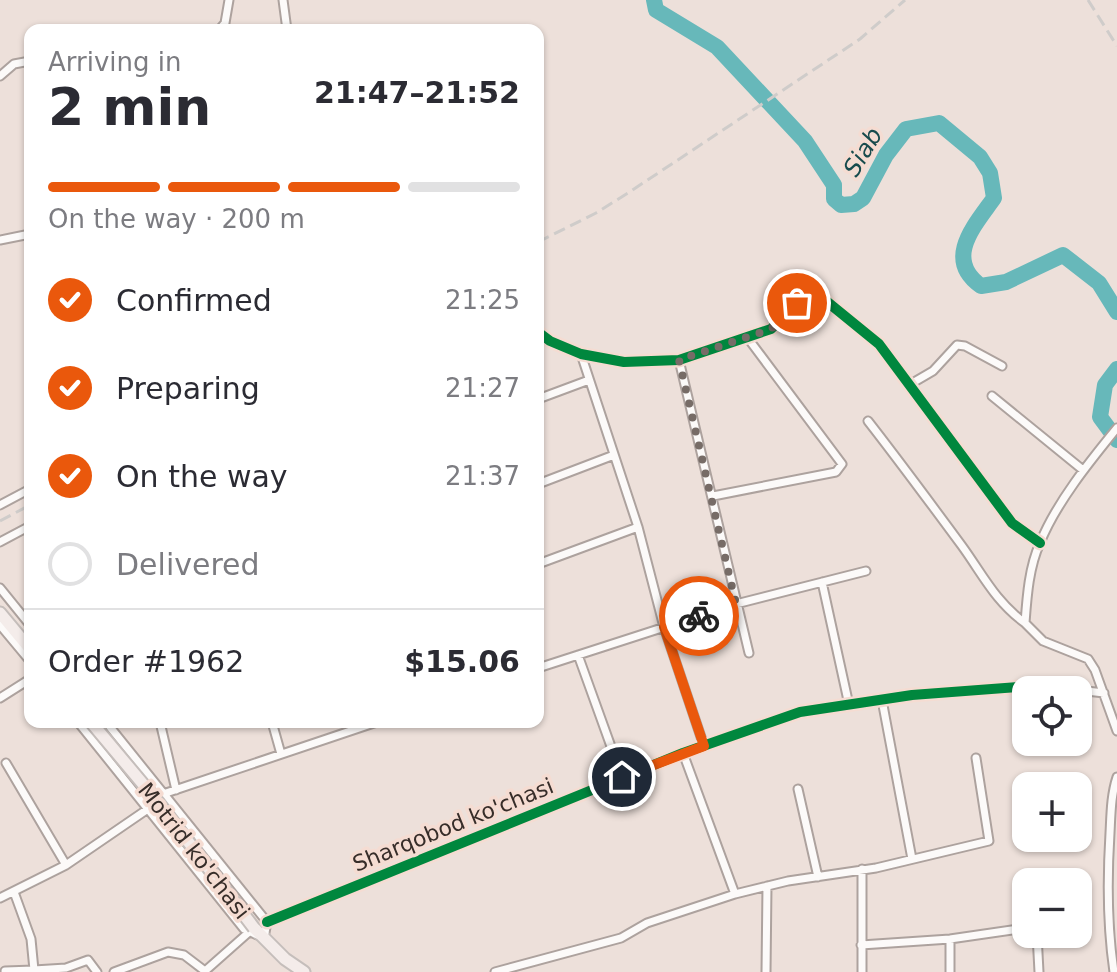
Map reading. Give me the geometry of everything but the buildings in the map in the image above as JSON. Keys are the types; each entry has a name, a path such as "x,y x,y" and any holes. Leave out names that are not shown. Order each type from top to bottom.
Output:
{"main road":[{"path":"0,613 24,642"},
{"name":"Motrid ko'chasi","path":"96,728 158,798 251,930 304,972"}],"street":[{"path":"224,24 229,0"},
{"path":"283,0 286,24"},
{"path":"0,76 14,64 24,62"},
{"path":"0,240 24,235"},
{"path":"544,336 581,354 624,362 679,360 771,329 797,303 813,298 825,300 879,344 1012,523 1040,543"},
{"path":"713,496 836,472 842,464 747,337"},
{"path":"909,385 933,371 957,345 965,346 1002,366"},
{"path":"581,354 638,527 664,627 704,746"},
{"path":"679,360 749,653"},
{"path":"544,397 589,380"},
{"path":"992,396 1083,470"},
{"path":"868,421 1006,609 1043,641 1088,659 1117,731"},
{"path":"1025,623 1027,592 1040,543 1083,470 1117,428"},
{"path":"544,482 614,455"},
{"path":"0,505 24,492"},
{"path":"544,562 638,527"},
{"path":"0,542 24,529"},
{"path":"544,666 736,604 866,571"},
{"path":"822,582 849,705"},
{"path":"0,588 24,618"},
{"path":"0,625 24,654"},
{"path":"578,655 622,777"},
{"path":"0,698 24,683"},
{"name":"Sharqobod ko'chasi","path":"267,922 622,777 800,712 912,695 1012,688"},
{"name":"Sharqobod ko'chasi","path":"1092,692 1104,693"},
{"path":"882,700 912,859"},
{"path":"83,728 147,810 251,930 205,971 184,955 168,952 114,972"},
{"path":"111,728 149,776 158,798 267,922 264,938"},
{"path":"161,728 176,790"},
{"path":"274,728 281,754"},
{"path":"0,898 66,865 147,810 158,798 359,728"},
{"path":"683,753 735,894"},
{"path":"495,972 621,938 647,923 735,894 989,841 976,758"},
{"path":"6,763 66,865"},
{"path":"130,788 149,776"},
{"path":"1114,972 1108,932 1107,884 1112,797 1117,777"},
{"path":"798,789 818,877"},
{"path":"862,869 862,972"},
{"path":"766,972 767,886"},
{"path":"14,892 31,939 34,970"},
{"path":"861,945 950,939 1012,930"},
{"path":"950,939 950,972"},
{"path":"1038,948 1039,972"},
{"path":"5,971 66,968 88,960 97,972"}],"waterway":[{"name":"Siab","path":"654,0 656,10 717,47 805,141 834,185 834,199 841,205 854,204 863,198 886,155 906,129 939,123 980,157 990,173 994,198 972,231 963,253 964,265 970,276 981,286 1006,282 1063,255 1099,283 1117,312"},
{"name":"Siab","path":"1117,369 1105,385 1100,417 1117,440"}],"railway":[{"path":"544,239 628,193 860,39 905,0"},
{"path":"1088,0 1117,46"},
{"path":"0,521 24,508"}],"cycle path":[{"path":"544,336 581,354 624,362 679,360 771,329 797,303 813,298 825,300 879,344 1012,523 1040,543"},
{"path":"267,922 683,753 800,712 912,695 1012,688"}],"way so far":[{"path":"699,616 736,604 679,360 771,329 797,303"}],"route":[{"path":"622,777 704,746 664,627 699,616"}]}
